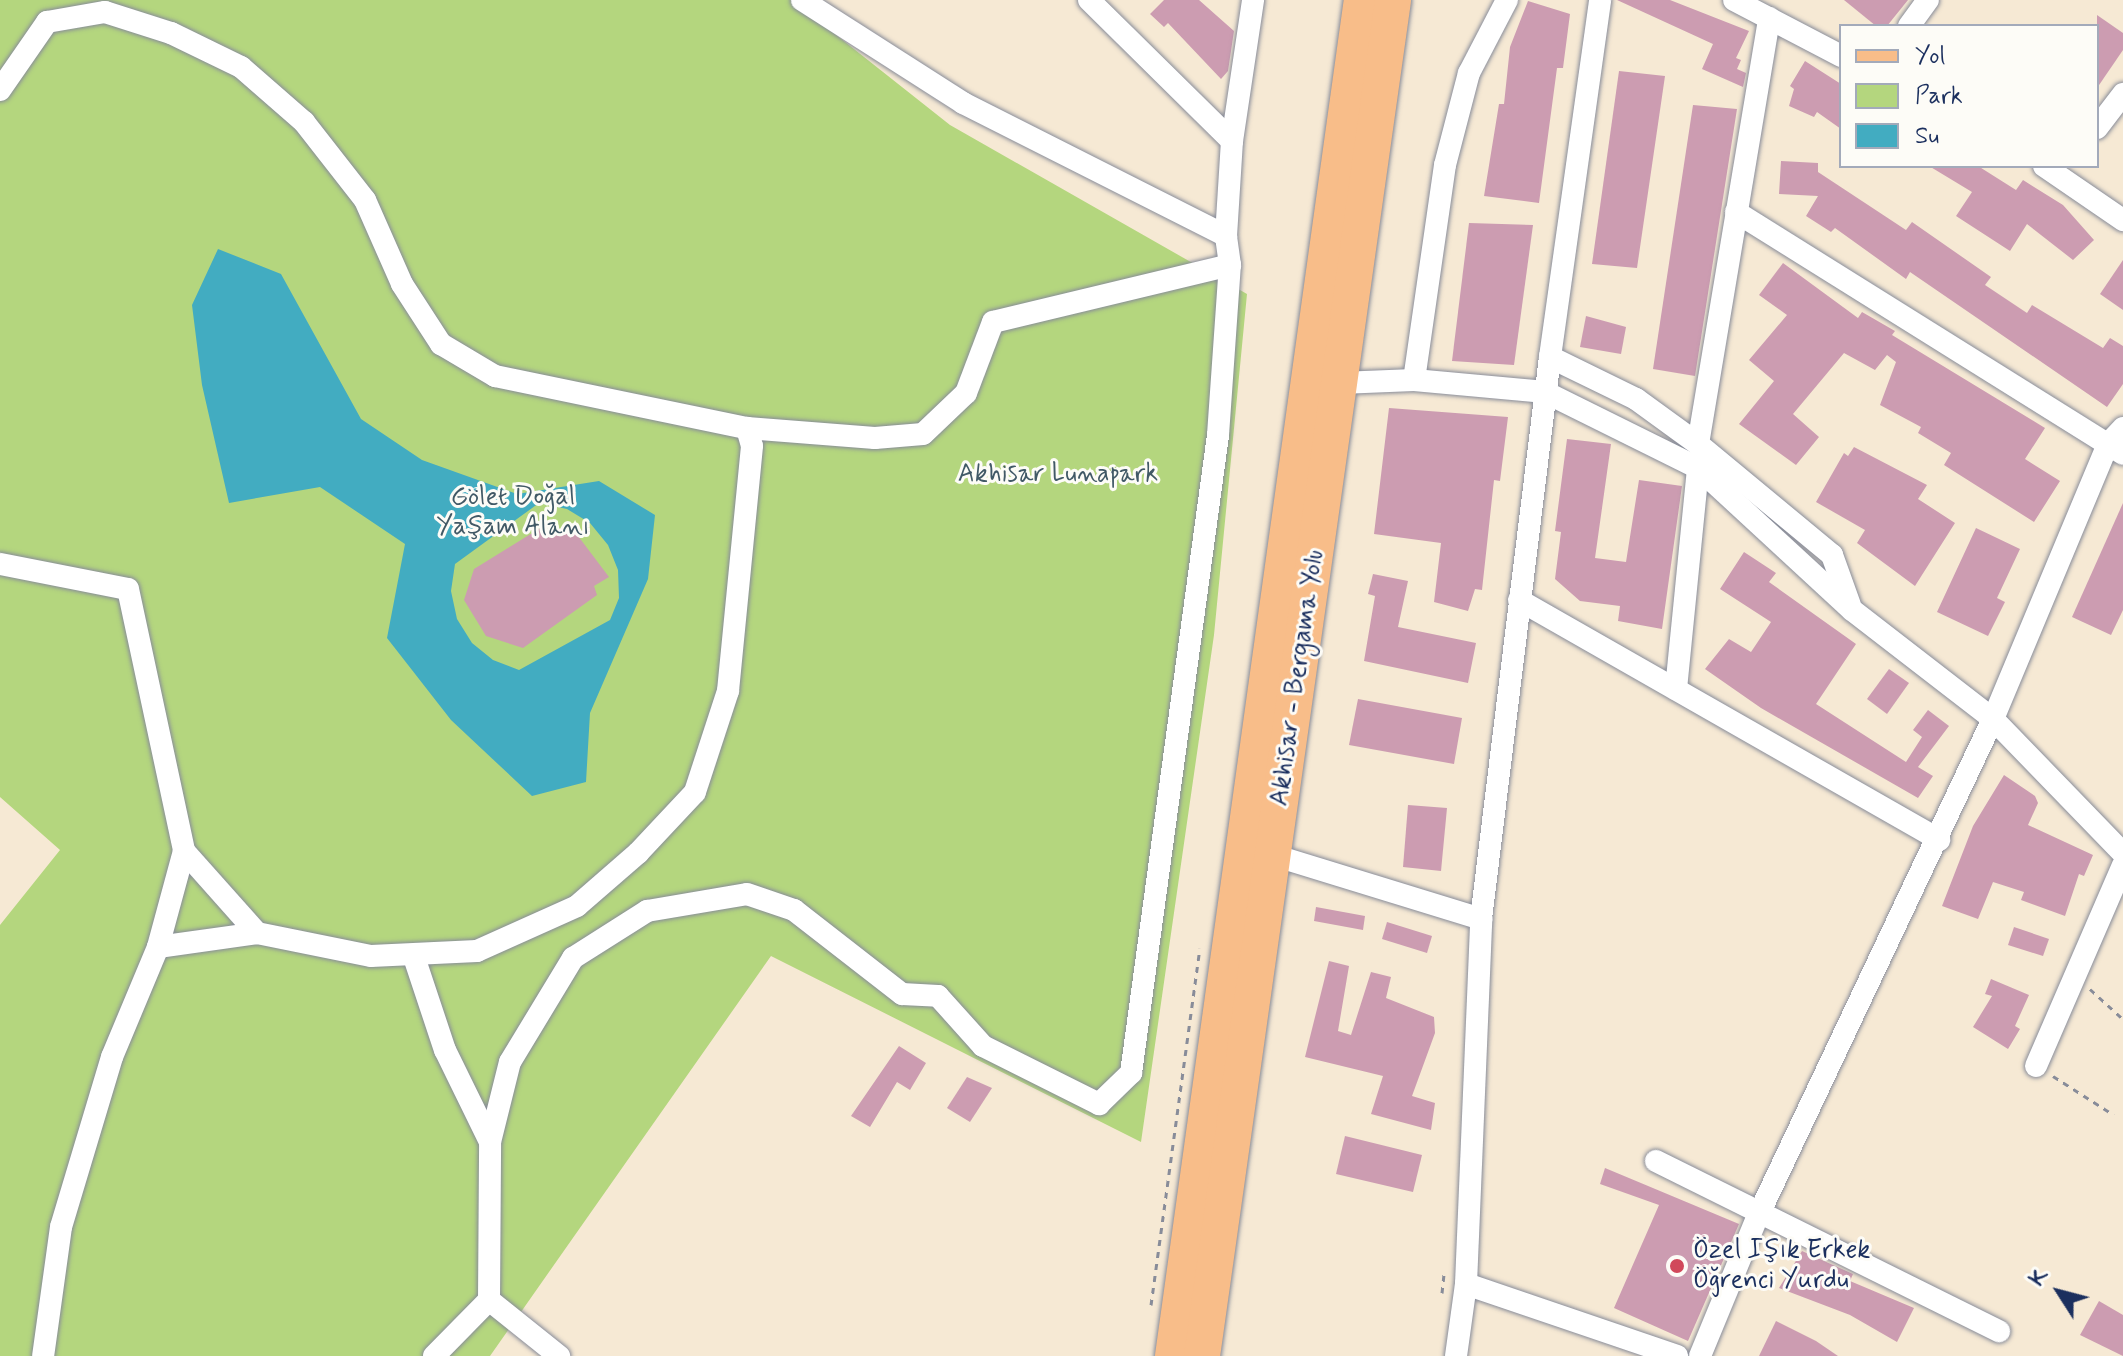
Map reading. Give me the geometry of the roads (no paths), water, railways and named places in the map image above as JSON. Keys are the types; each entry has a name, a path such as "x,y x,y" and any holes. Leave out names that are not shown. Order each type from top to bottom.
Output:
{"main road":[{"name":"Akhisar - Bergama Yolu","path":"1173,1356 1362,0"},
{"name":"Akhisar - Bergama Yolu","path":"1202,1356 1393,0"}],"street":[{"path":"802,0 963,103 1226,236"},
{"path":"1089,0 1232,141"},
{"path":"434,1356 489,1300 490,1142 510,1062 573,958 647,911 747,894 794,910 902,994 938,996 983,1046 1099,1104 1131,1073 1218,435 1230,265 1226,236 1232,141 1253,0"},
{"path":"1414,380 1445,165 1469,73 1507,0"},
{"path":"1456,1356 1466,1284 1481,919 1545,392 1600,0"},
{"path":"1734,0 1839,55"},
{"path":"1910,24 1928,0"},
{"path":"0,90 47,22 105,12 171,33 241,67 304,122 365,200 402,284 441,344 495,376 747,428 875,438 923,434 966,393 993,322 1230,265"},
{"path":"1698,444 1769,18"},
{"path":"2099,125 2123,94"},
{"path":"2057,169 2123,220"},
{"path":"1700,1356 1760,1215 1939,840 2118,442 1736,212"},
{"path":"1550,357 1636,399 1698,444 1832,555 1852,610"},
{"path":"1340,383 1414,380 1545,392 1698,468 1852,610 1993,719 2123,853"},
{"path":"158,947 257,933 371,956 414,957 477,951 577,906 638,853 695,792 728,691 752,446 747,428"},
{"path":"1676,689 1698,468"},
{"path":"0,564 128,589 184,851 158,947 112,1057 61,1227 43,1356"},
{"path":"1519,600 1939,840"},
{"path":"184,851 257,933"},
{"path":"1273,855 1481,919"},
{"path":"2036,1066 2123,865"},
{"path":"414,957 445,1050 490,1142"},
{"path":"1656,1161 1999,1331"},
{"path":"1466,1284 1677,1356"},
{"path":"489,1300 559,1356"}],"water":[{"path":"218,249 281,274 361,419 422,460 517,494 599,481 655,515 648,579 590,713 586,782 532,796 451,720 387,638 405,544 320,487 229,503 202,385 192,305","holes":["539,503 567,509 590,523 608,545 618,570 619,598 610,620 519,670 493,660 472,643 457,619 451,591 455,564"]}],"place":[{"name":"Özel Işık Erkek Öğrenci Yurdu","path":"1677,1266"}],"park label":[{"name":"Akhisar Lunapark","path":"1058,475"},
{"name":"Gölet Doğal Yaşam Alanı","path":"513,513"}]}
